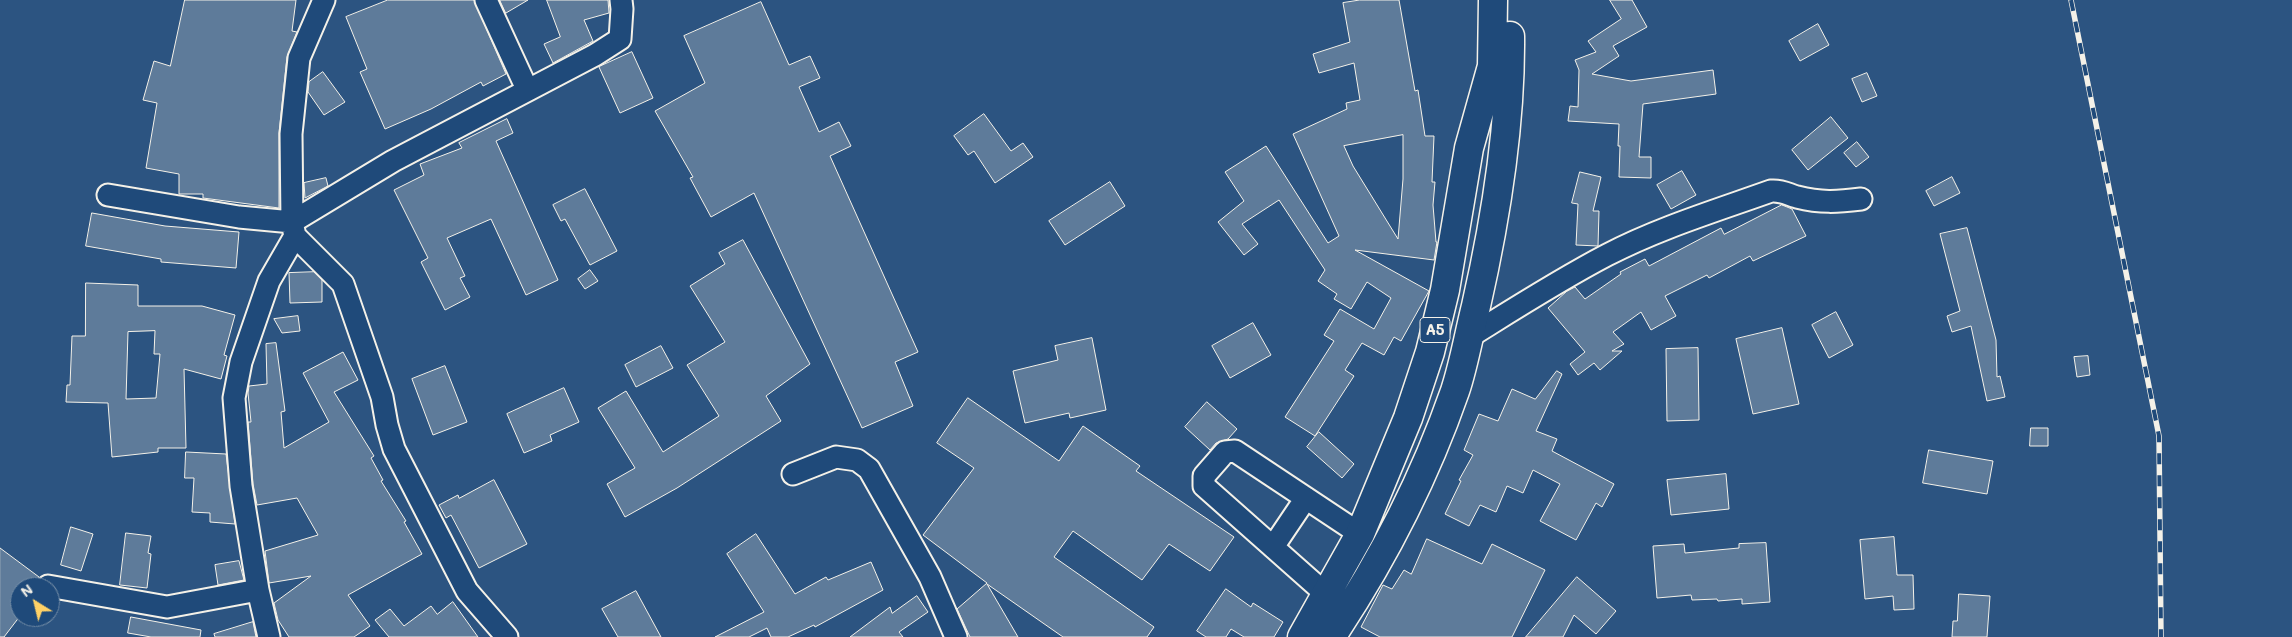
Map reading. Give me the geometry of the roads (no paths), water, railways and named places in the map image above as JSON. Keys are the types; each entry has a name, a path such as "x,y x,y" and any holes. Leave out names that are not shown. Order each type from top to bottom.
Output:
{"highway":[{"name":"A5","path":"1302,637 1360,534 1408,418 1430,352 1458,224 1468,148 1492,66 1493,0"},
{"name":"A5","path":"1331,637 1377,562 1409,500 1456,390 1489,247 1506,132 1510,66 1509,0"}],"street":[{"path":"269,637 258,590 241,486 234,398 242,362 269,281 293,229 291,134 299,58 324,0"},
{"path":"486,0 527,89"},
{"path":"293,229 393,161 527,89 595,56 620,40 621,0"},
{"path":"1468,337 1541,292 1608,255 1684,222 1770,191 1780,190 1796,196 1833,203 1861,199"},
{"path":"108,195 239,217 293,229 344,284 382,397 394,449 467,591 507,637"},
{"path":"1327,595 1204,486 1204,476 1225,452 1235,450 1360,534"},
{"path":"793,474 836,457 857,460 870,469 930,577 956,637"},
{"path":"1273,547 1306,498"},
{"path":"60,588 167,608 258,590"}],"railway":[{"path":"2071,0 2159,436 2161,637"}]}
